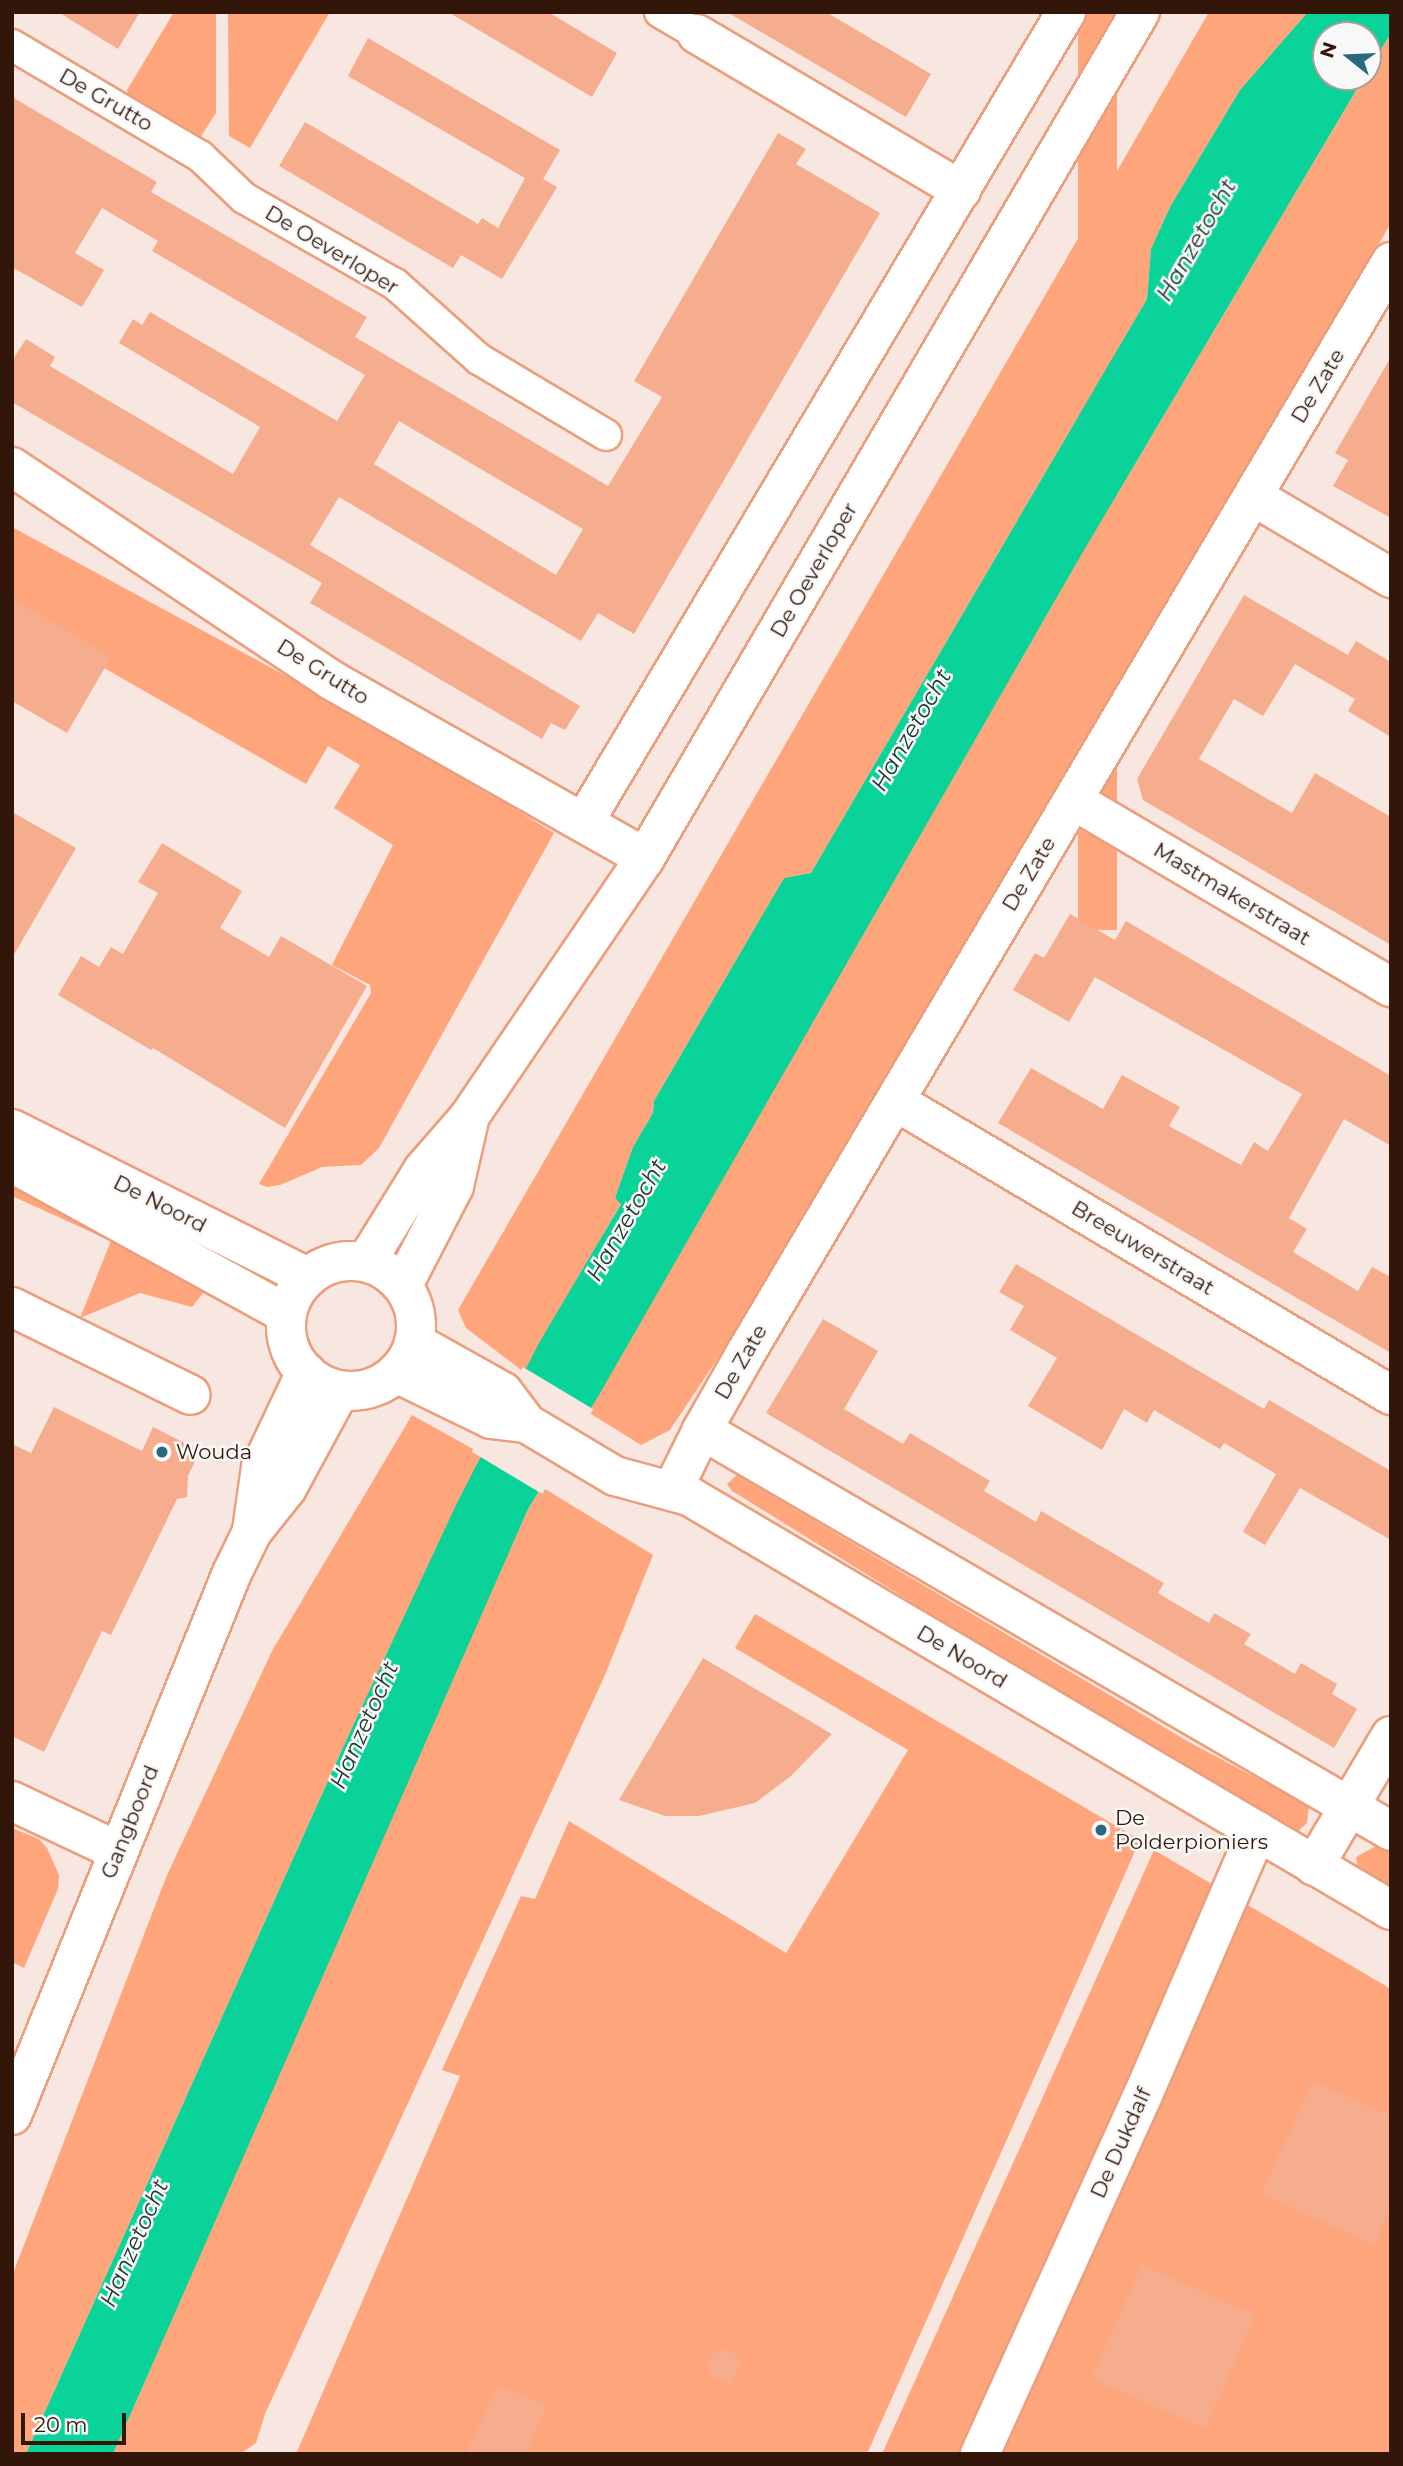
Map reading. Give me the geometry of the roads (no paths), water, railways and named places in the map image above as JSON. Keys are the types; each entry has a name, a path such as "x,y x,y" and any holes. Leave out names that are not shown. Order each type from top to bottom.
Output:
{"street":[{"path":"660,12 961,190"},
{"path":"584,822 1066,12"},
{"name":"De Oeverloper","path":"366,1262 423,1170 470,1117 645,858 1140,12"},
{"name":"De Grutto","path":"12,45 200,156"},
{"name":"De Oeverloper","path":"200,156 244,198 395,284 479,359 606,435"},
{"name":"De Zate","path":"673,1489 702,1430 1391,262"},
{"name":"De Grutto","path":"12,467 331,680 645,858"},
{"path":"1253,496 1391,578"},
{"name":"Mastmakerstraat","path":"1073,800 1391,987"},
{"name":"Breeuwerstraat","path":"895,1101 1391,1395"},
{"name":"De Oeverloper","path":"402,1285 454,1186 470,1117"},
{"name":"De Noord","path":"12,1129 308,1278"},
{"name":"De Noord","path":"12,1163 287,1314"},
{"path":"366,1262 386,1270 402,1285 412,1302 417,1322 405,1357 380,1384 360,1390 340,1390 321,1384 306,1372 290,1345 287,1314 298,1288 308,1278 335,1264 366,1262"},
{"path":"12,1307 191,1395"},
{"name":"De Noord","path":"405,1357 439,1375 503,1392 526,1423 615,1476 673,1489 1391,1910"},
{"name":"Gangboord","path":"252,1532 261,1467 306,1372"},
{"name":"Gangboord","path":"12,2115 232,1573 252,1532 287,1488 340,1390"},
{"path":"702,1430 1391,1830"},
{"path":"1314,1866 1391,1736"},
{"path":"12,1801 118,1851"},
{"name":"De Dukdalf","path":"980,2454 1142,2097 1256,1831"}],"water":[{"name":"Hanzetocht","path":"1308,12 1391,12 1391,33 1382,48 1382,21 1312,21 1312,91 1356,91 1080,557 599,1395 528,1509 113,2454 26,2454 345,1743 456,1505 539,1343 621,1204 615,1198 633,1147 653,1113 654,1101 784,878 811,873 1147,299 1151,249 1170,207 1240,90"}],"place":[{"name":"Wouda","path":"162,1452"},
{"name":"De Polderpioniers","path":"1101,1830"}]}
